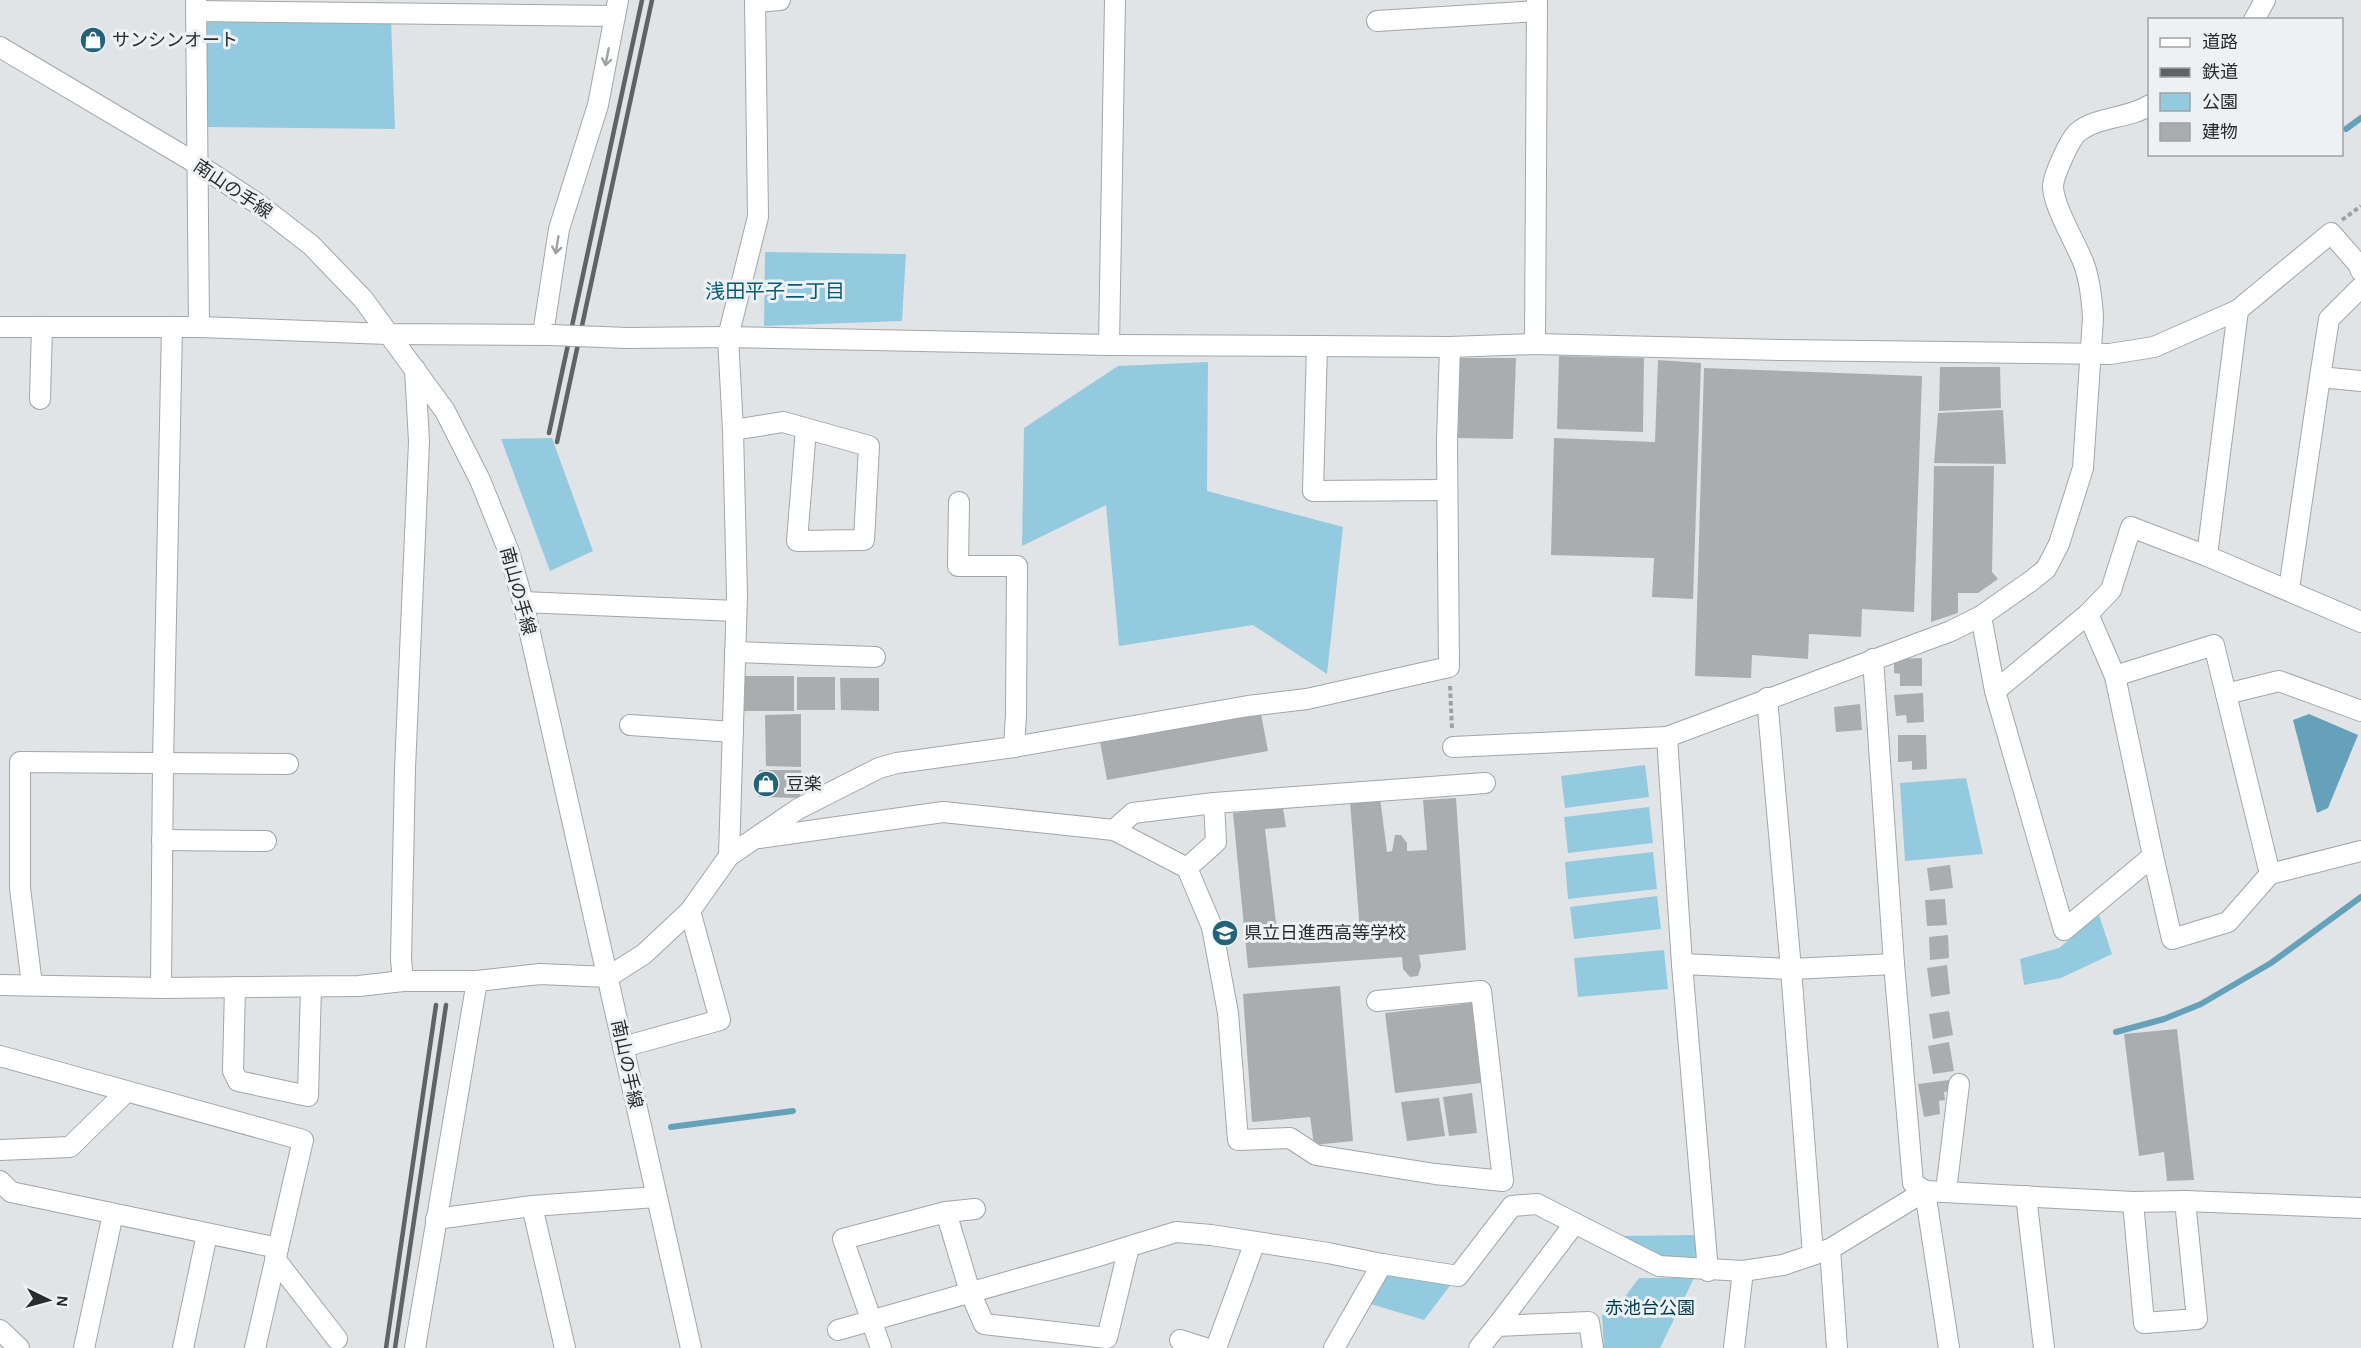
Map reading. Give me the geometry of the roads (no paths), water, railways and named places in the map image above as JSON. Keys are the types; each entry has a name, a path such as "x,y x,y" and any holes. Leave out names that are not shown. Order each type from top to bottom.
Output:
{"street":[{"path":"729,856 736,611 733,430 728,337 758,217 755,1 780,0"},
{"path":"1109,345 1115,0"},
{"path":"2255,18 2265,0"},
{"path":"199,327 196,5 617,8 598,105 559,229 547,335"},
{"path":"1377,21 1537,5 1535,344"},
{"name":"南山の手線","path":"0,47 199,165 258,204 311,245 363,299 445,411 480,480 509,552 523,602 691,1348"},
{"path":"1453,747 1667,737 1951,631 1981,616 2046,569 2059,543 2083,468 2093,318 2092,297 2085,266 2056,198 2054,180 2070,141 2078,132 2089,126 2139,112 2148,106"},
{"path":"0,327 199,327 388,334 627,338 728,337 1109,345 1450,346 1535,344 2110,354 2154,347 2238,310 2331,233 2358,264 2361,271"},
{"path":"2289,590 2329,320 2361,287"},
{"path":"2207,556 2238,310"},
{"path":"40,399 42,327"},
{"path":"161,988 172,327"},
{"path":"1317,346 1313,490 1447,490"},
{"path":"0,985 161,988 311,987 359,986 403,981 477,981 540,974 608,977 644,954 690,911 729,856 798,809 879,768 897,763 1014,747 1248,706 1307,699 1449,667 1447,490 1450,346"},
{"path":"403,981 405,757 419,442 414,369"},
{"path":"2320,377 2361,381"},
{"path":"733,430 783,422 869,446 864,540 797,541 806,429"},
{"path":"959,502 958,566 1017,566 1014,747"},
{"path":"1995,691 2088,614 2111,590 2131,527 2207,556 2361,622"},
{"path":"523,602 736,611"},
{"path":"2088,614 2115,676 2172,939 2228,922 2270,874 2361,851"},
{"path":"1981,616 1995,691 2064,930 2153,856"},
{"path":"2115,676 2214,645 2270,874"},
{"path":"735,652 875,657"},
{"path":"1873,660 1894,964 1913,1183 1925,1191 1949,1348"},
{"path":"2226,694 2279,681 2361,711"},
{"path":"1767,698 1791,969 1821,1251 1837,1348"},
{"path":"630,725 734,732"},
{"path":"1667,737 1682,963 1708,1270"},
{"path":"32,985 20,888 20,762 288,764"},
{"path":"1114,830 1133,813 1214,803 1485,783"},
{"path":"1187,868 1216,842 1214,803"},
{"path":"754,839 943,812 1114,830 1187,868 1212,927 1226,1002 1238,1140 1290,1138 1316,1155 1435,1174 1503,1181 1481,991 1377,1001"},
{"path":"162,840 266,841"},
{"path":"623,1047 720,1020 690,911"},
{"path":"1682,963 1791,969 1894,964"},
{"path":"415,1348 477,981"},
{"path":"235,987 233,1071 238,1082 308,1095 311,987"},
{"path":"0,1056 303,1140 255,1348"},
{"path":"1946,1191 1959,1084"},
{"path":"0,1150 70,1148 126,1092"},
{"path":"0,1181 11,1192 207,1234 277,1254 337,1339"},
{"path":"838,1330 1176,1232 1329,1253 1458,1276 1512,1206 1537,1204 1659,1266 1743,1271 1783,1265 1821,1251 1925,1191 2133,1202 2186,1201 2361,1208"},
{"path":"436,1220 532,1206 657,1197"},
{"path":"2026,1197 2044,1348"},
{"path":"2133,1202 2144,1323 2197,1319 2186,1201"},
{"path":"532,1206 565,1348"},
{"path":"881,1348 843,1239 946,1212 975,1209"},
{"path":"946,1212 970,1292 984,1324 1107,1338 1129,1247"},
{"path":"84,1348 113,1214"},
{"path":"1479,1348 1575,1223"},
{"path":"183,1348 207,1234"},
{"path":"1216,1348 1255,1242"},
{"path":"1334,1348 1382,1264"},
{"path":"1734,1348 1743,1271"},
{"path":"1497,1326 1590,1322 1593,1348"},
{"path":"0,1330 19,1348"},
{"path":"1180,1340 1205,1348"}],"waterway":[{"path":"2346,129 2361,118"},
{"path":"2116,1032 2164,1019 2201,1004 2271,963 2361,897"},
{"path":"671,1127 793,1111"}],"railway":[{"path":"549,433 642,0"},
{"path":"557,442 652,0"},
{"path":"386,1348 436,1005"},
{"path":"395,1348 446,1005"}],"place":[{"name":"サンシンオート","path":"93,40"},
{"name":"豆楽","path":"766,784"},
{"name":"県立日進西高等学校","path":"1225,933"}],"district":[{"name":"浅田平子二丁目","path":"775,291"}],"park label":[{"name":"赤池台公園","path":"1650,1308"}]}
